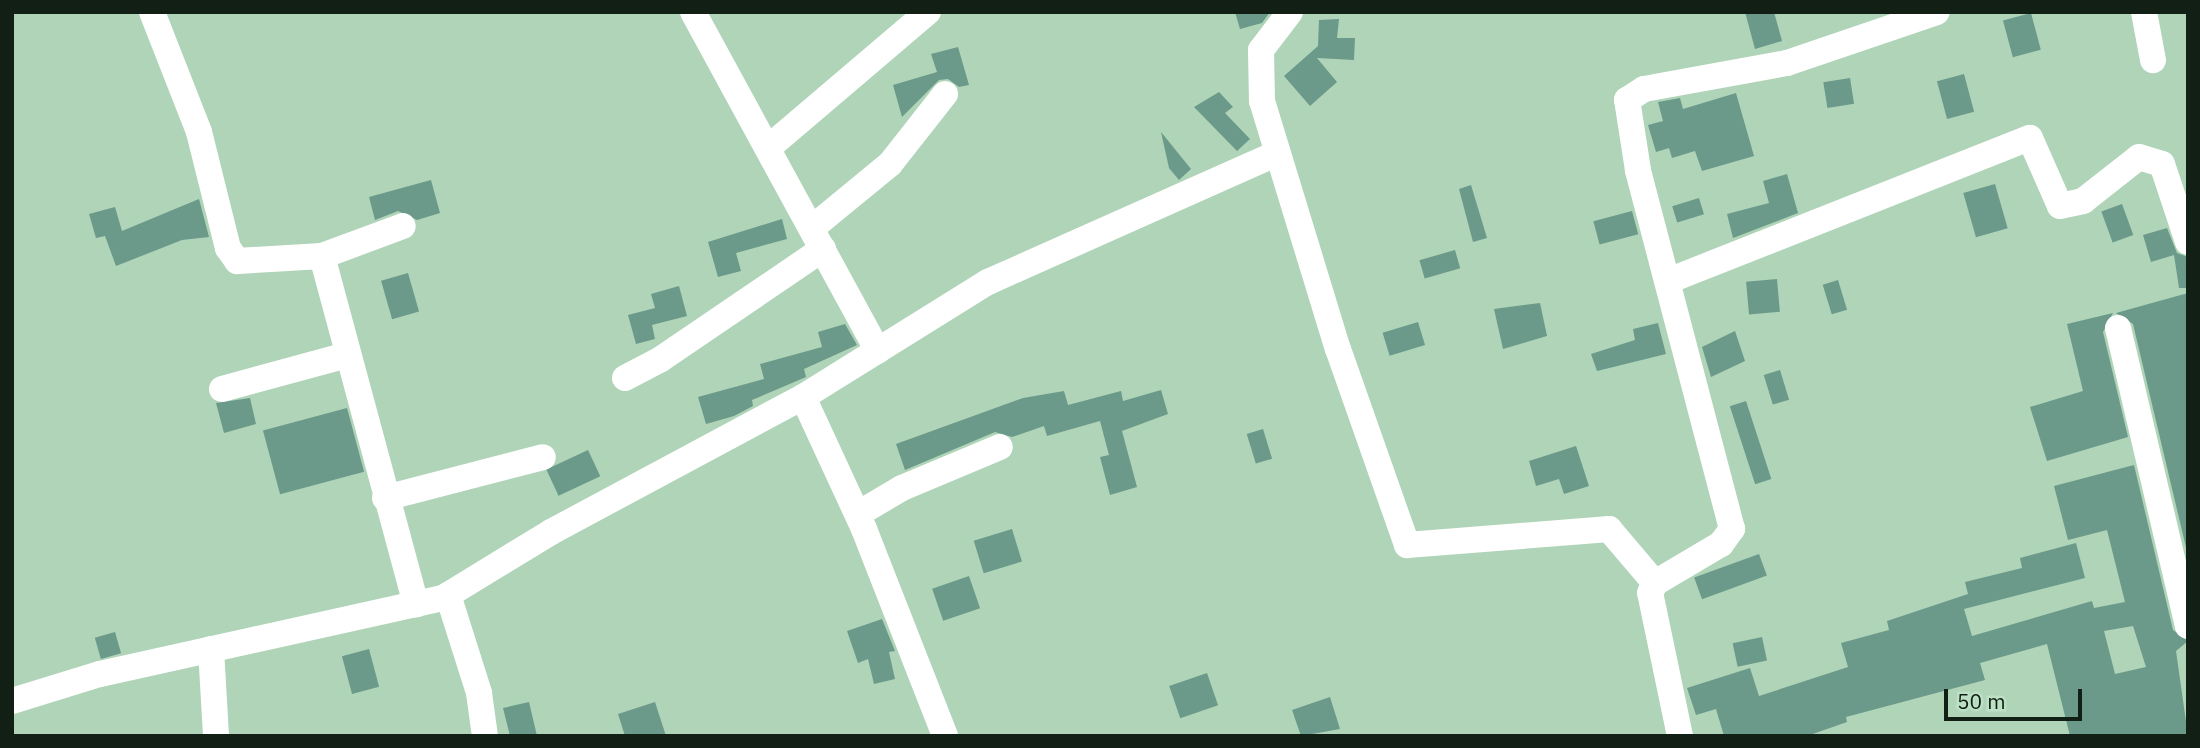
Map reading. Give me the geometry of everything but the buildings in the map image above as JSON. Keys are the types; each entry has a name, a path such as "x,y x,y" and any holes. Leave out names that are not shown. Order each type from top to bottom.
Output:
{"street":[{"path":"152,12 199,132 228,248 237,261 322,257 403,226"},
{"path":"693,12 878,351"},
{"path":"768,148 928,12"},
{"path":"1290,12 1257,64 1276,154 1407,545 1609,529 1655,583"},
{"path":"1680,736 1650,593 1655,583 1721,544 1732,529 1626,115 1630,95 1787,63 1937,12"},
{"path":"2144,12 2153,60"},
{"path":"625,377 817,239 890,164 944,94"},
{"path":"1668,281 2030,138 2060,206 2083,201 2139,157 2162,164 2188,242"},
{"path":"12,701 100,674 416,605 448,595 551,532 803,397 988,282 1276,154"},
{"path":"322,257 416,605"},
{"path":"2118,328 2188,626"},
{"path":"222,389 347,355"},
{"path":"803,397 858,514 945,736"},
{"path":"858,514 902,488 1000,447"},
{"path":"385,498 543,457"},
{"path":"448,595 479,693 485,736"},
{"path":"211,649 216,736"}]}
